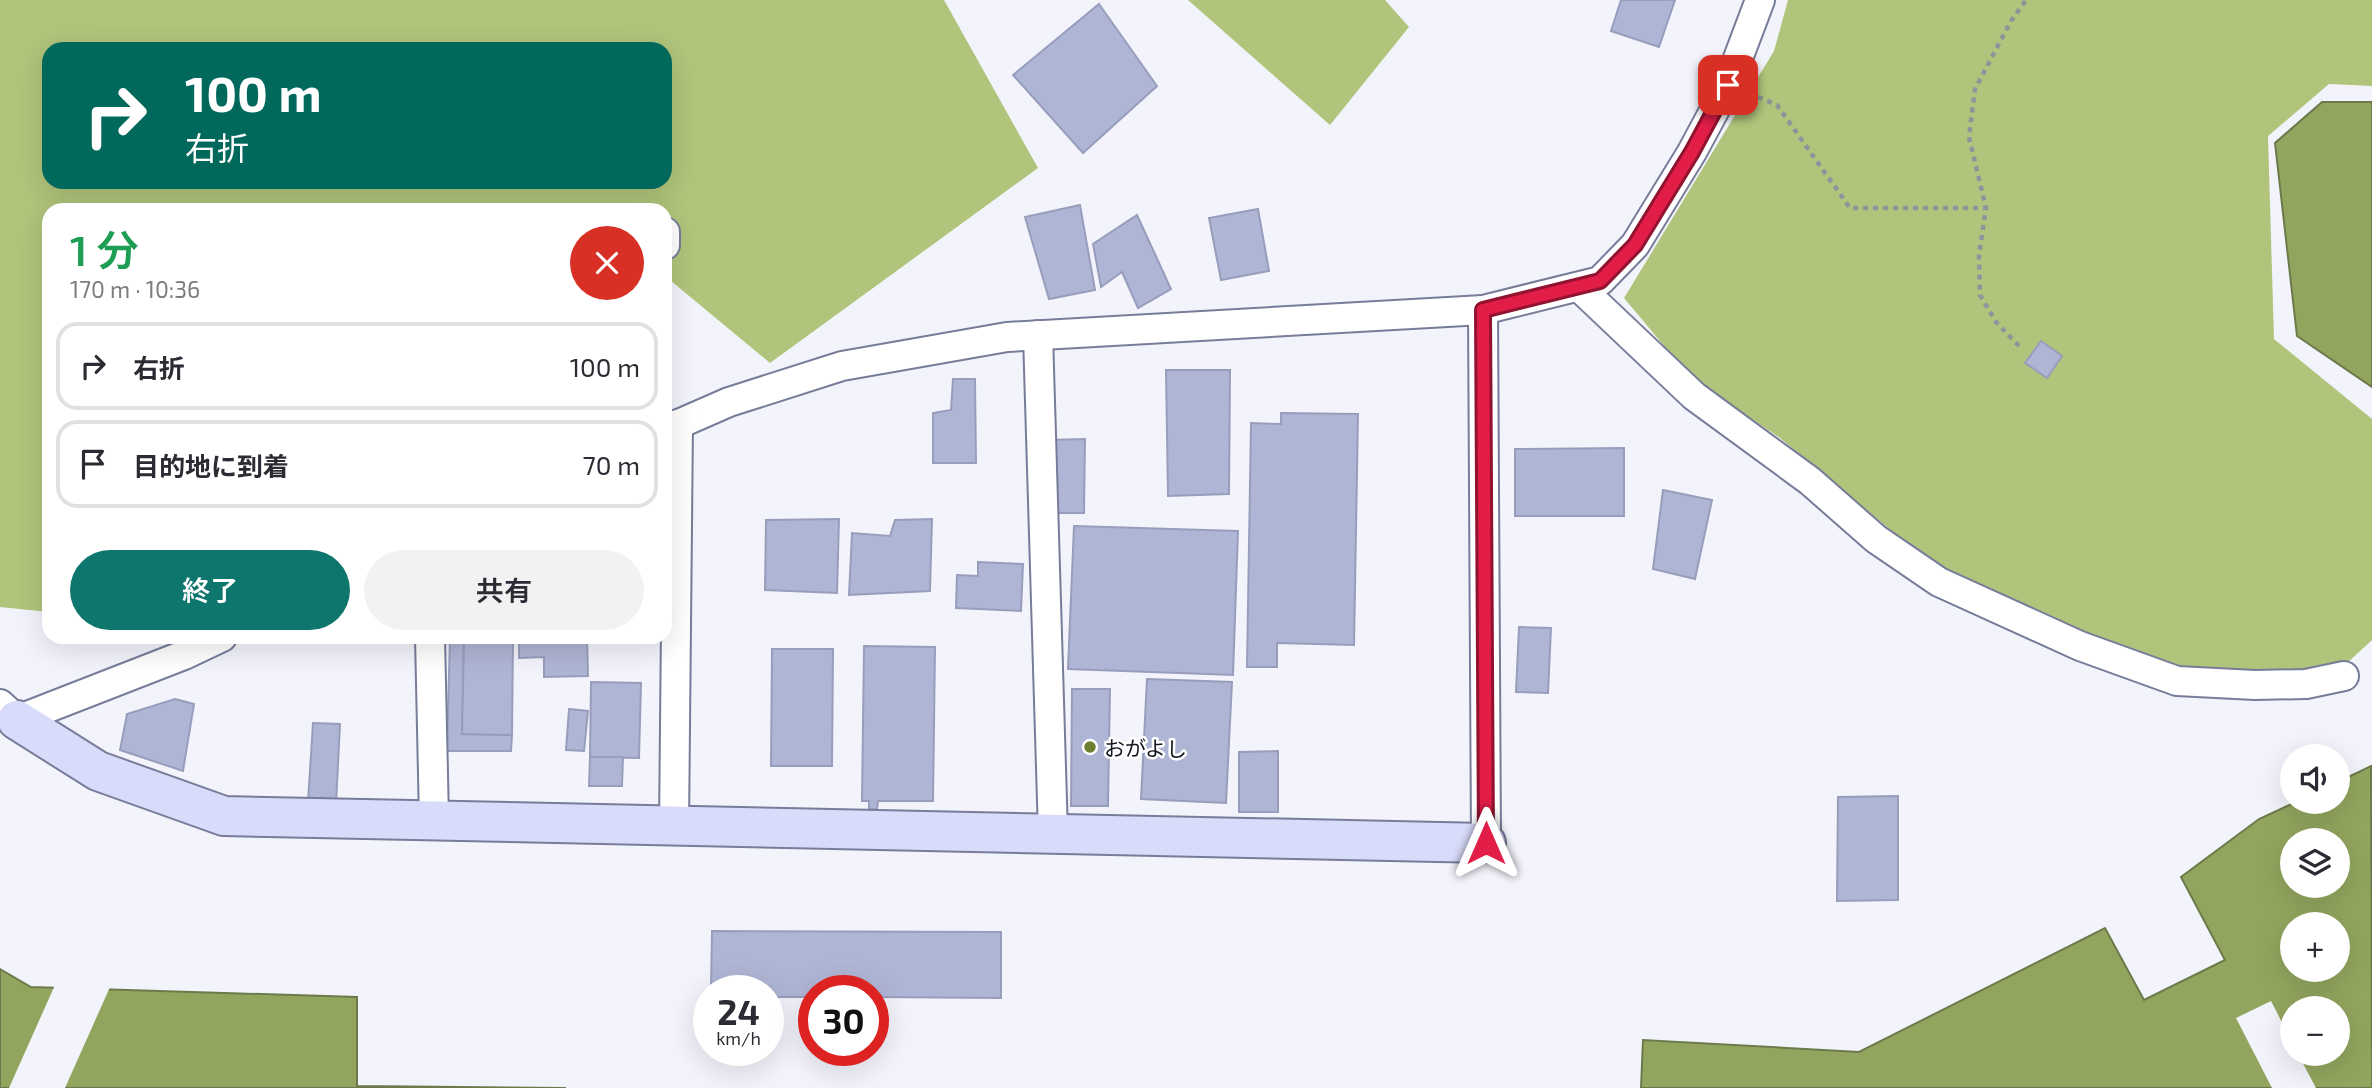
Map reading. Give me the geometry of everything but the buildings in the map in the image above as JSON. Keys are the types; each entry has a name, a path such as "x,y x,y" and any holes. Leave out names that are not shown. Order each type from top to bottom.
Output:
{"street":[{"path":"672,427 729,402 842,366 1007,337 1483,310 1600,281 1635,245 1692,152 1728,85 1760,0"},
{"path":"1579,287 1694,396 1811,481 1876,539 1940,582 2080,646 2177,681 2255,685 2306,684 2344,676"},
{"path":"8,712 99,771 224,816 1486,843 1483,310"},
{"path":"1038,335 1053,834"},
{"path":"672,560 674,826"},
{"path":"8,712 184,655 207,644"},
{"path":"430,644 434,820"}],"path":[{"path":"2019,346 1996,322 1980,295 1979,255 1986,208 1969,137 1975,89 2011,21 2026,0"},
{"path":"1728,85 1777,106 1850,208 1986,208"}],"shaded area":[{"path":"0,0 944,0 1038,168 770,363 672,282 672,203 42,203 42,611 0,607"},
{"path":"1188,0 1385,0 1409,27 1330,125"},
{"path":"1788,0 2372,0 2372,86 2329,84 2268,136 2274,339 2372,419 2372,640 2346,664 2263,678 2188,669 2125,648 1952,581 1780,438 1690,377 1624,298 1774,51"},
{"path":"2322,102 2372,102 2372,387 2297,336 2275,143"},
{"path":"2371,766 2372,1088 1641,1088 1643,1040 1859,1052 2105,928 2144,1000 2225,960 2181,877 2259,819 2280,809 2280,814 2350,814 2350,776"},
{"path":"0,969 31,987 357,997 357,1086 566,1088 0,1088"}],"pier":[{"path":"55,985 110,987 65,1088 9,1088"},
{"path":"2271,1001 2280,1019 2280,1066 2304,1066 2316,1088 2272,1088 2236,1018"}],"place":[{"name":"おがよし","path":"1090,747"}],"route":[{"path":"1486,843 1483,310 1600,281 1635,245 1692,152 1728,85"}]}
